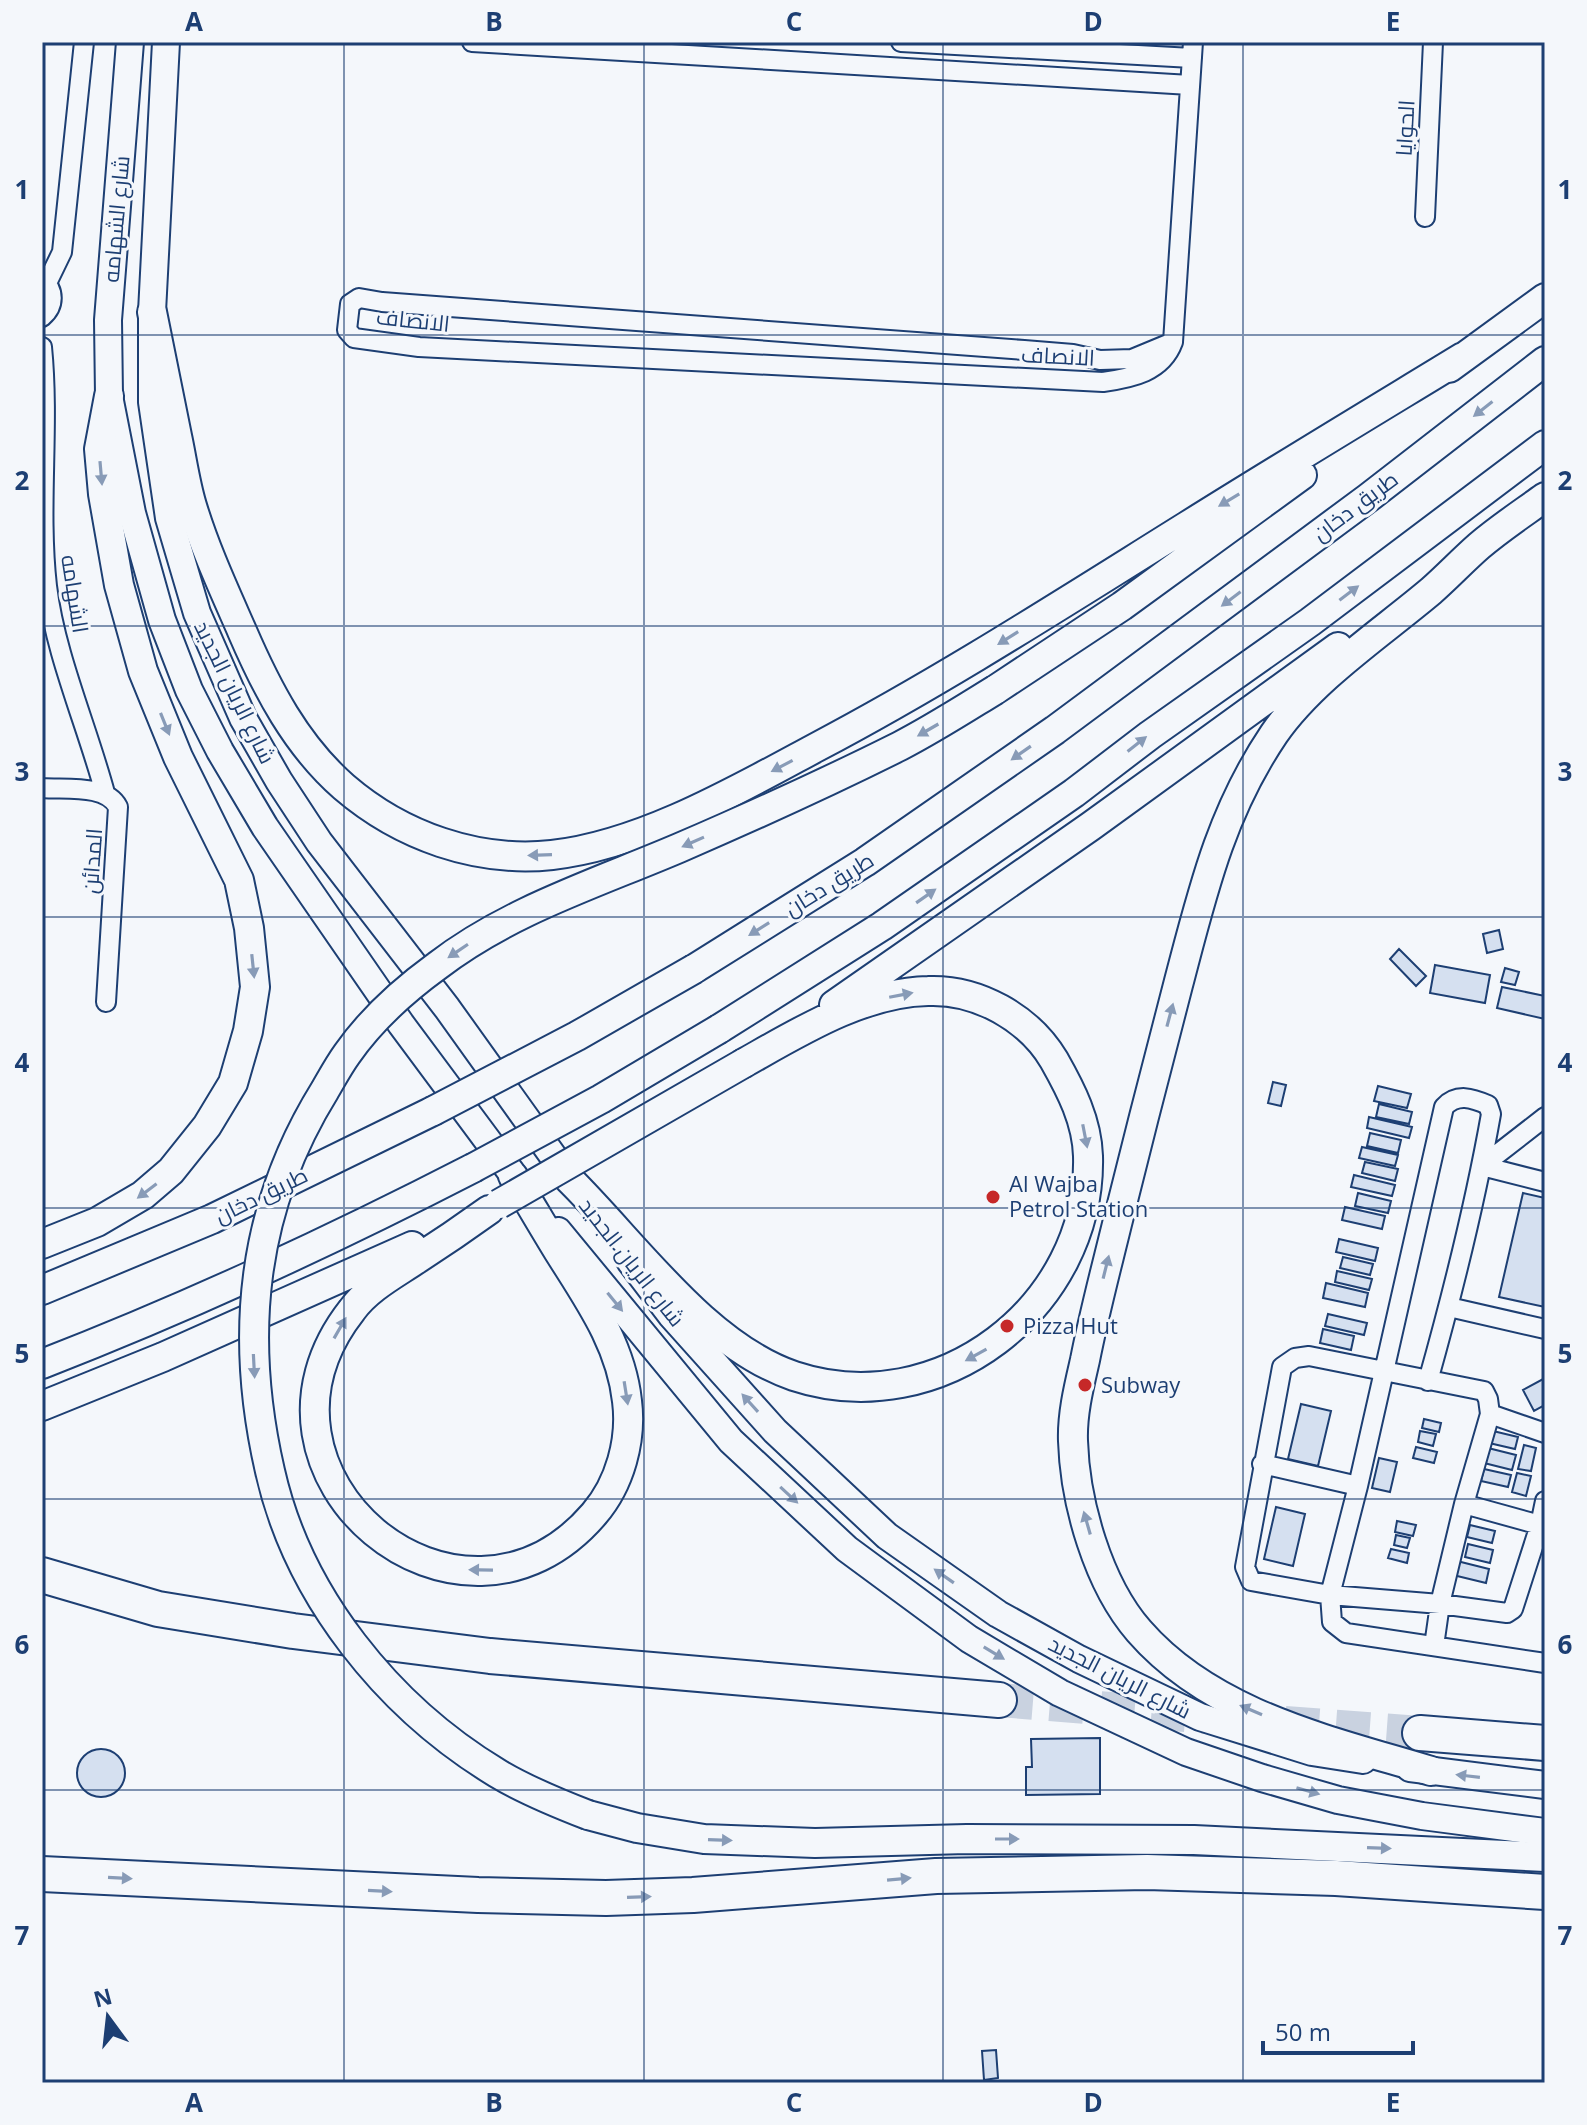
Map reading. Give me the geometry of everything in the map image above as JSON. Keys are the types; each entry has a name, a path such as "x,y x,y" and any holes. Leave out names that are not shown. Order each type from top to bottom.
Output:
{"highway":[{"path":"42,1575 158,1609 293,1631 490,1656 999,1700"},
{"path":"1420,1733 1545,1743"},
{"path":"42,1874 463,1895 606,1898 723,1893 936,1876 1147,1872 1336,1878 1545,1892"}],"main road":[{"name":"شارع الشهامه","path":"109,396 108,320 130,42"},
{"name":"شارع الشهامه","path":"152,312 166,42"},
{"path":"1545,298 1122,606 995,690 904,744 683,847 534,909 481,936 410,988 347,1053 306,1120 289,1155 270,1209 255,1281 252,1340 261,1434 288,1532 310,1576 341,1625 379,1675 406,1704 457,1747 500,1775 588,1815 637,1828 704,1839 815,1843 967,1839 1194,1840 1545,1857"},
{"name":"شارع الريان الجديد","path":"152,312 152,402 169,518 197,613 243,718 319,842 447,1008 569,1179 671,1315 775,1431 887,1536 998,1614 1079,1659 1200,1717 1312,1752 1545,1785"},
{"path":"152,312 191,502 272,697 313,755 346,789 395,823 459,848 508,856 550,855 600,847 651,830 772,771 971,661 1463,357"},
{"name":"طريق دخان","path":"42,1290 212,1219 433,1111 577,1036 694,969 865,862 1055,730 1368,498 1545,361"},
{"name":"شارع الريان الجديد","path":"109,396 147,574 189,690 220,751 265,827 354,958 513,1176 637,1331 731,1441 847,1549 969,1639 1060,1693 1186,1752 1338,1800 1422,1816 1545,1832"},
{"path":"42,1244 97,1222 143,1195 171,1171 207,1126 233,1083 248,1031 255,987 249,928 239,880 178,757 143,671 119,585 103,494 99,449 109,396"},
{"path":"42,1364 375,1219 601,1099 719,1029 882,926 1074,793 1310,622 1545,445"},
{"path":"777,1044 1091,826 1545,497"},
{"path":"1431,1771 1311,1735 1234,1703 1176,1668 1137,1629 1104,1572 1086,1523 1077,1480 1073,1437 1077,1396 1092,1326 1149,1093 1211,860 1237,799 1277,729 1340,666 1481,545"},
{"path":"513,1176 612,1342 627,1399 627,1436 614,1483 601,1506 554,1550 499,1570 455,1568 422,1561 399,1551 361,1522 333,1484 320,1447 315,1413 317,1383 324,1360 354,1307 391,1276 494,1207 744,1063 777,1044 843,1012 876,1000 929,991 952,992 1000,1009 1024,1024 1045,1045 1078,1107 1088,1153 1087,1178 1078,1223 1062,1265 1034,1306 999,1341 953,1367 926,1378 890,1385 822,1383 793,1376 732,1344 666,1284 569,1179"},
{"path":"42,1406 163,1357 494,1207"}],"street":[{"path":"42,317 48,312 52,297 44,281 62,252 84,42"},
{"path":"472,42 685,48 1190,85"},
{"path":"901,42 1192,50 1173,342"},
{"name":"الحوايا","path":"1425,217 1433,42"},
{"name":"الانصاف","path":"359,298 1073,354 1100,360 1132,359 1173,342 1168,356 1145,373 1103,382 419,347 354,338 347,330 347,317 350,304 359,298"},
{"name":"الشهامه","path":"42,347 43,533 53,630 91,740 105,793"},
{"path":"42,788 105,793"},
{"name":"المدائن","path":"105,793 114,799 118,807 106,1002"},
{"path":"1428,1381 1449,1307 1491,1114 1488,1105 1461,1097 1444,1107 1385,1371 1330,1595 1332,1622 1346,1633 1545,1663"},
{"path":"1482,1166 1545,1117"},
{"path":"1482,1166 1545,1182"},
{"path":"1449,1307 1545,1329"},
{"path":"1434,1646 1440,1604 1464,1504 1490,1414 1484,1391 1309,1356 1295,1358 1282,1367 1245,1567 1251,1581 1330,1595 1440,1604 1499,1614 1513,1609 1545,1501"},
{"path":"1490,1414 1545,1433"},
{"path":"1262,1464 1358,1486"},
{"path":"1464,1504 1540,1525"}],"building":[{"path":"1499,930 1503,949 1487,953 1483,934"},
{"path":"1399,949 1426,976 1416,986 1390,959"},
{"path":"1435,965 1490,975 1485,1003 1430,993"},
{"path":"1505,968 1519,972 1515,985 1501,982"},
{"path":"1502,987 1545,996 1545,1019 1497,1008"},
{"path":"1273,1082 1286,1085 1281,1106 1268,1103"},
{"path":"1378,1086 1411,1094 1407,1108 1374,1101"},
{"path":"1379,1104 1412,1112 1409,1124 1376,1117"},
{"path":"1369,1117 1412,1127 1409,1138 1367,1128"},
{"path":"1370,1133 1401,1140 1398,1153 1367,1146"},
{"path":"1362,1147 1398,1155 1395,1166 1359,1158"},
{"path":"1365,1162 1398,1169 1395,1181 1362,1173"},
{"path":"1354,1175 1395,1185 1392,1196 1351,1187"},
{"path":"1358,1193 1391,1201 1388,1213 1355,1206"},
{"path":"1523,1193 1545,1198 1545,1307 1499,1297"},
{"path":"1345,1207 1385,1216 1382,1229 1342,1220"},
{"path":"1339,1239 1378,1248 1375,1261 1336,1252"},
{"path":"1343,1257 1373,1264 1370,1275 1340,1268"},
{"path":"1337,1271 1372,1279 1369,1290 1335,1282"},
{"path":"1326,1283 1368,1293 1365,1307 1323,1298"},
{"path":"1328,1314 1367,1323 1364,1335 1325,1326"},
{"path":"1323,1329 1354,1336 1351,1350 1320,1343"},
{"path":"1545,1378 1545,1405 1534,1411 1523,1390"},
{"path":"1301,1404 1331,1411 1318,1466 1288,1459"},
{"path":"1424,1419 1441,1423 1439,1432 1422,1428"},
{"path":"1420,1431 1436,1434 1433,1446 1418,1442"},
{"path":"1493,1431 1518,1437 1515,1449 1489,1443"},
{"path":"1524,1445 1536,1448 1531,1471 1518,1469"},
{"path":"1416,1447 1437,1452 1434,1463 1413,1458"},
{"path":"1488,1448 1516,1455 1512,1470 1484,1463"},
{"path":"1379,1458 1397,1462 1390,1492 1372,1488"},
{"path":"1484,1469 1511,1475 1508,1487 1481,1481"},
{"path":"1517,1473 1531,1476 1526,1496 1512,1492"},
{"path":"1276,1507 1305,1514 1293,1566 1264,1559"},
{"path":"1397,1521 1416,1525 1413,1536 1395,1532"},
{"path":"1470,1525 1495,1531 1492,1543 1467,1537"},
{"path":"1396,1535 1410,1538 1407,1548 1394,1545"},
{"path":"1468,1544 1493,1550 1490,1563 1465,1557"},
{"path":"1391,1549 1409,1553 1407,1563 1388,1558"},
{"path":"1457,1561 1489,1569 1486,1583 1453,1575"},
{"path":"1100,1738 1100,1794 1026,1795 1026,1767 1032,1767 1031,1739"},
{"path":"101,1749 118,1756 125,1773 118,1790 101,1797 84,1790 77,1773 84,1756"},
{"path":"996,2050 998,2078 984,2080 982,2051"}],"tunnel":[{"path":"999,1700 1208,1717"},
{"path":"1285,1723 1420,1733"}],"place":[{"name":"Al Wajba Petrol Station","path":"993,1197"},
{"name":"Pizza Hut","path":"1007,1326"},
{"name":"Subway","path":"1085,1385"}]}
